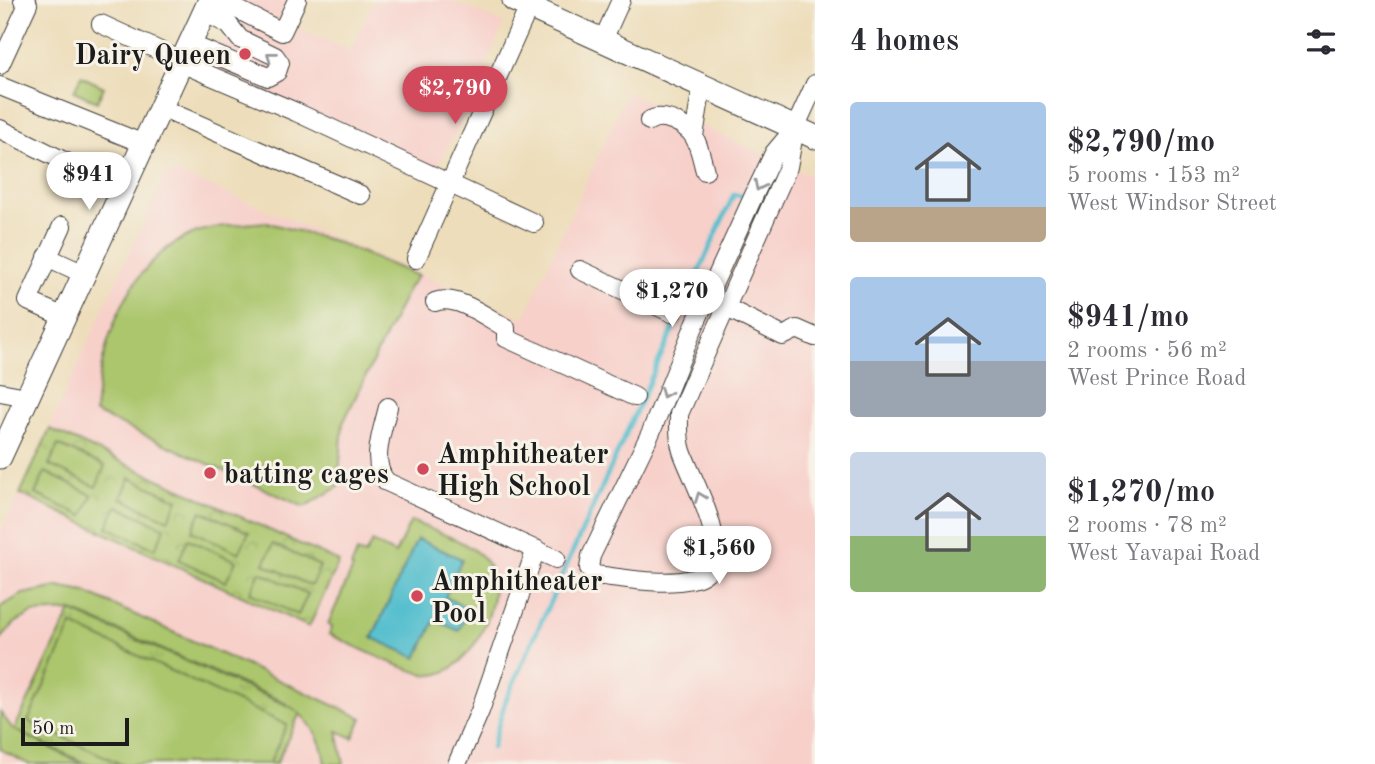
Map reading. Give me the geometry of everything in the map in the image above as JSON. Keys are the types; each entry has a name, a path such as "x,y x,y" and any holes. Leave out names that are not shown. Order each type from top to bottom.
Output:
{"main road":[{"path":"525,2 805,133"},
{"path":"2,446 184,56 211,4"}],"street":[{"path":"0,65 28,4 23,0"},
{"path":"211,4 282,32 297,0"},
{"path":"603,40 621,0"},
{"path":"416,259 525,2"},
{"path":"184,56 268,77 277,72 280,63 275,56 240,38 211,4"},
{"path":"101,24 184,56 534,223"},
{"path":"805,133 774,153 706,298 650,434 591,556 589,568 594,575 687,580 703,575 714,560 715,539 681,448 679,414 724,307 805,133 815,84"},
{"path":"0,86 144,144"},
{"path":"702,86 694,136 705,171"},
{"path":"160,107 361,195"},
{"path":"649,121 656,116 666,117 694,136"},
{"path":"0,129 122,190"},
{"path":"62,226 28,301 64,317"},
{"path":"47,257 84,274"},
{"path":"580,270 672,313"},
{"path":"706,298 783,336 797,329 815,337"},
{"path":"435,302 443,299 457,302 506,328 506,338 635,397"},
{"path":"0,392 27,397"},
{"path":"388,407 378,460 380,474 387,482 556,559"},
{"path":"457,764 480,711 536,549"}],"shaded area":[{"path":"241,0 309,0 297,27 350,51 374,0 450,0 504,23 460,125 435,170 210,67"},
{"name":"Amphitheater High School","path":"627,92 815,178 815,764 0,764 0,535 165,175 176,172 524,318"}],"green space":[{"path":"81,76 104,87 97,102 74,91"},
{"path":"265,222 334,241 418,276 409,287 343,423 338,487 304,507 95,413 110,336 132,287 148,266 167,249 190,235 217,227"},
{"path":"50,429 339,562 309,627 20,494"},
{"path":"58,445 105,466 96,487 49,465"},
{"path":"45,472 92,495 83,516 35,494"},
{"path":"130,478 178,500 168,520 121,498"},
{"path":"117,506 165,528 155,549 107,527"},
{"path":"201,511 249,532 239,553 192,531"},
{"name":"Amphitheater Pool","path":"411,521 474,550 489,566 493,580 489,614 471,649 446,671 432,675 395,664 329,634 332,627 328,624 353,568 351,567 357,552 365,555 372,542 395,554"},
{"path":"188,539 236,561 226,582 179,560"},
{"path":"273,544 320,566 311,586 264,564"},
{"path":"260,572 308,594 298,615 250,593"},
{"path":"58,587 85,592 362,718 353,738 337,731 344,764 325,764 321,744 312,727 282,701 73,611 33,613 15,623 0,640 0,607 23,594"},
{"path":"71,611 296,709 300,713 276,764 87,764 14,730"},
{"path":"72,625 287,725 269,764 121,764 28,721"},
{"path":"0,712 13,729 82,764 28,764 3,751 0,748"}],"water":[{"name":"Amphitheater Pool","path":"417,539 462,559 445,597 469,609 459,631 435,620 417,658 372,638"}],"waterway":[{"path":"492,748 505,702 734,194 744,197"}],"place":[{"name":"Dairy Queen","path":"245,54"},
{"name":"Amphitheater High School","path":"423,469"},
{"name":"batting cages","path":"210,473"},
{"name":"Amphitheater Pool","path":"417,596"}]}
